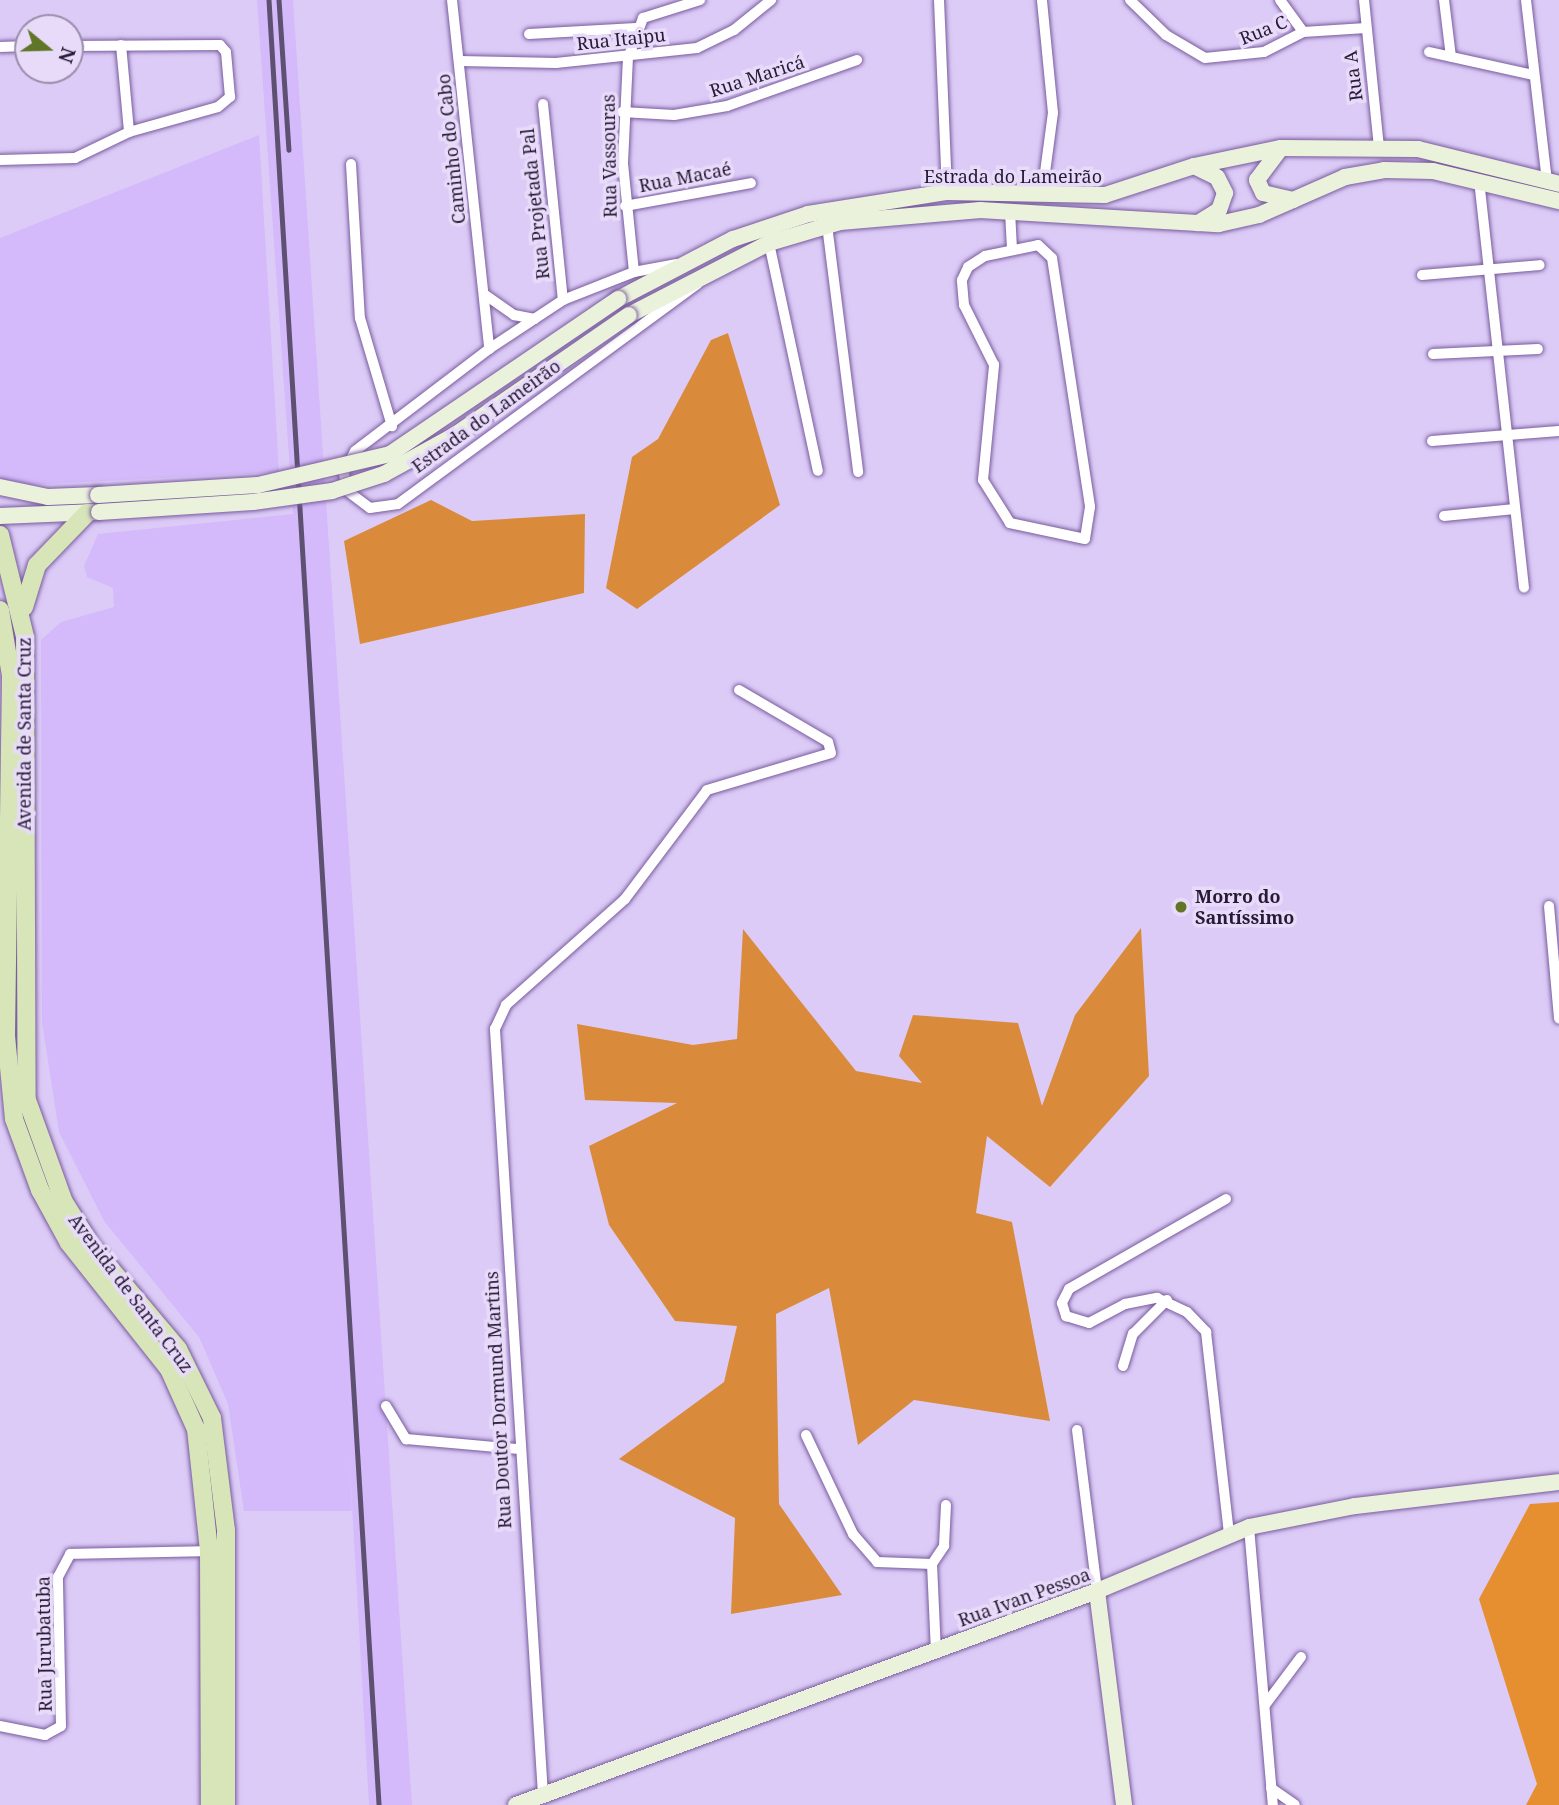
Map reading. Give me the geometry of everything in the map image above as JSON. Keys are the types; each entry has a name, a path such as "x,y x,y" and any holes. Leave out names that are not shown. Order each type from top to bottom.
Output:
{"main road":[{"name":"Estrada do Lameirão","path":"0,487 48,497 258,485 390,454 618,299 677,264 808,214 947,192 1105,195 1194,166 1282,148 1379,148 1439,152 1553,183"},
{"path":"1282,148 1257,180 1263,193 1293,200"},
{"path":"1194,166 1217,177 1226,193 1219,210 1195,224"},
{"name":"Estrada do Lameirão","path":"0,516 253,502 332,491 384,474 456,435 629,315 769,243 827,225 924,212 1010,211 1195,224 1259,215 1345,177 1384,170 1479,180 1559,201"},
{"path":"23,614 37,565 93,512"},
{"name":"Avenida de Santa Cruz","path":"0,536 23,614 27,1100 64,1202 93,1248 178,1349 212,1418 226,1544 226,1805"},
{"name":"Avenida de Santa Cruz","path":"0,610 11,676 6,1036 13,1119 40,1190 69,1242 152,1345 182,1394 202,1456 209,1551 210,1805"},
{"name":"Rua Ivan Pessoa","path":"516,1805 1097,1591 1249,1527 1355,1506 1559,1482"},
{"path":"1097,1591 1124,1805"}],"street":[{"name":"Caminho do Cabo","path":"452,0 489,349"},
{"path":"529,34 636,28 649,15 700,0"},
{"name":"Rua Itaipu","path":"460,61 628,58 710,43 771,0"},
{"path":"939,0 947,192"},
{"path":"1041,195 1053,113 1042,0"},
{"name":"Rua C","path":"1130,0 1167,35 1205,58 1264,52 1303,32"},
{"path":"1280,0 1303,32 1366,28"},
{"name":"Rua A","path":"1364,0 1379,148"},
{"path":"1444,0 1451,57"},
{"path":"1526,0 1534,75 1553,183"},
{"name":"Rua Vassouras","path":"634,272 625,206 622,112 628,58 636,28"},
{"path":"0,160 75,158 129,132 218,107 230,97 226,52 214,44 84,46"},
{"path":"121,45 129,132"},
{"path":"1429,52 1534,75"},
{"name":"Rua Maricá","path":"622,112 674,114 727,106 858,60"},
{"name":"Rua Projetada Pal","path":"543,104 563,300"},
{"path":"351,164 361,325 392,426"},
{"path":"1479,180 1491,268 1506,436 1524,588"},
{"name":"Rua Macaé","path":"625,206 751,183"},
{"path":"1010,211 1012,246"},
{"path":"827,225 858,472"},
{"path":"769,243 818,471"},
{"path":"1038,245 1052,258 1090,507 1085,539 1010,523 983,480 994,365 964,305 962,281 973,262 1012,246 1038,245"},
{"name":"Estrada do Lameirão","path":"677,264 634,272 563,300 489,349 392,426 355,451 344,473 346,491 370,508 398,504 679,302 713,270"},
{"path":"1422,275 1541,265"},
{"path":"484,294 514,315 535,319"},
{"path":"1433,354 1498,348 1538,349"},
{"path":"1432,441 1559,431"},
{"path":"1444,516 1515,509"},
{"name":"Rua Doutor Dormund Martins","path":"543,1796 517,1449 494,1051 498,1017 506,1005 598,928 707,790 831,753 828,742 739,690"},
{"path":"1549,906 1559,1019"},
{"path":"1226,1199 1069,1289 1062,1303 1066,1316 1089,1323 1137,1300 1167,1300 1198,1321 1210,1345 1229,1534"},
{"path":"1123,1366 1133,1334 1167,1300"},
{"path":"386,1406 406,1438 517,1449"},
{"path":"1077,1430 1097,1591"},
{"path":"806,1435 866,1553 885,1564 932,1564"},
{"path":"936,1651 932,1564 944,1546 946,1505"},
{"path":"1249,1527 1273,1805"},
{"name":"Rua Jurubatuba","path":"0,1726 45,1735 61,1726 57,1593 64,1560 83,1553 209,1551"},
{"path":"1265,1706 1301,1657"},
{"path":"1271,1788 1295,1805"}],"shaded area":[{"path":"257,0 293,0 412,1805 369,1805 349,1451 352,1511 244,1511 228,1404 199,1337 104,1221 59,1132 42,1022 41,640 61,622 114,607 113,588 87,577 84,566 98,534 293,514"},
{"path":"259,135 279,472 8,486 0,480 0,238"},
{"path":"728,333 780,505 637,609 606,588 632,457 658,439 711,340"},
{"path":"431,500 472,521 585,514 584,593 360,644 344,541"},
{"path":"1141,928 1149,1076 1050,1187 987,1136 976,1213 1012,1222 1050,1421 914,1400 858,1445 829,1288 776,1314 779,1504 842,1595 731,1614 735,1518 619,1459 724,1382 737,1326 675,1321 609,1225 589,1146 677,1103 585,1100 577,1024 693,1045 737,1039 743,929 856,1071 922,1083 899,1056 913,1015 1018,1023 1042,1106 1075,1015"},
{"path":"1559,1502 1559,1805 1526,1805 1537,1784 1479,1599 1530,1504"}],"railway":[{"path":"269,0 379,1805"},
{"path":"279,0 289,150"}],"place":[{"name":"Morro do Santíssimo","path":"1181,907"}]}
